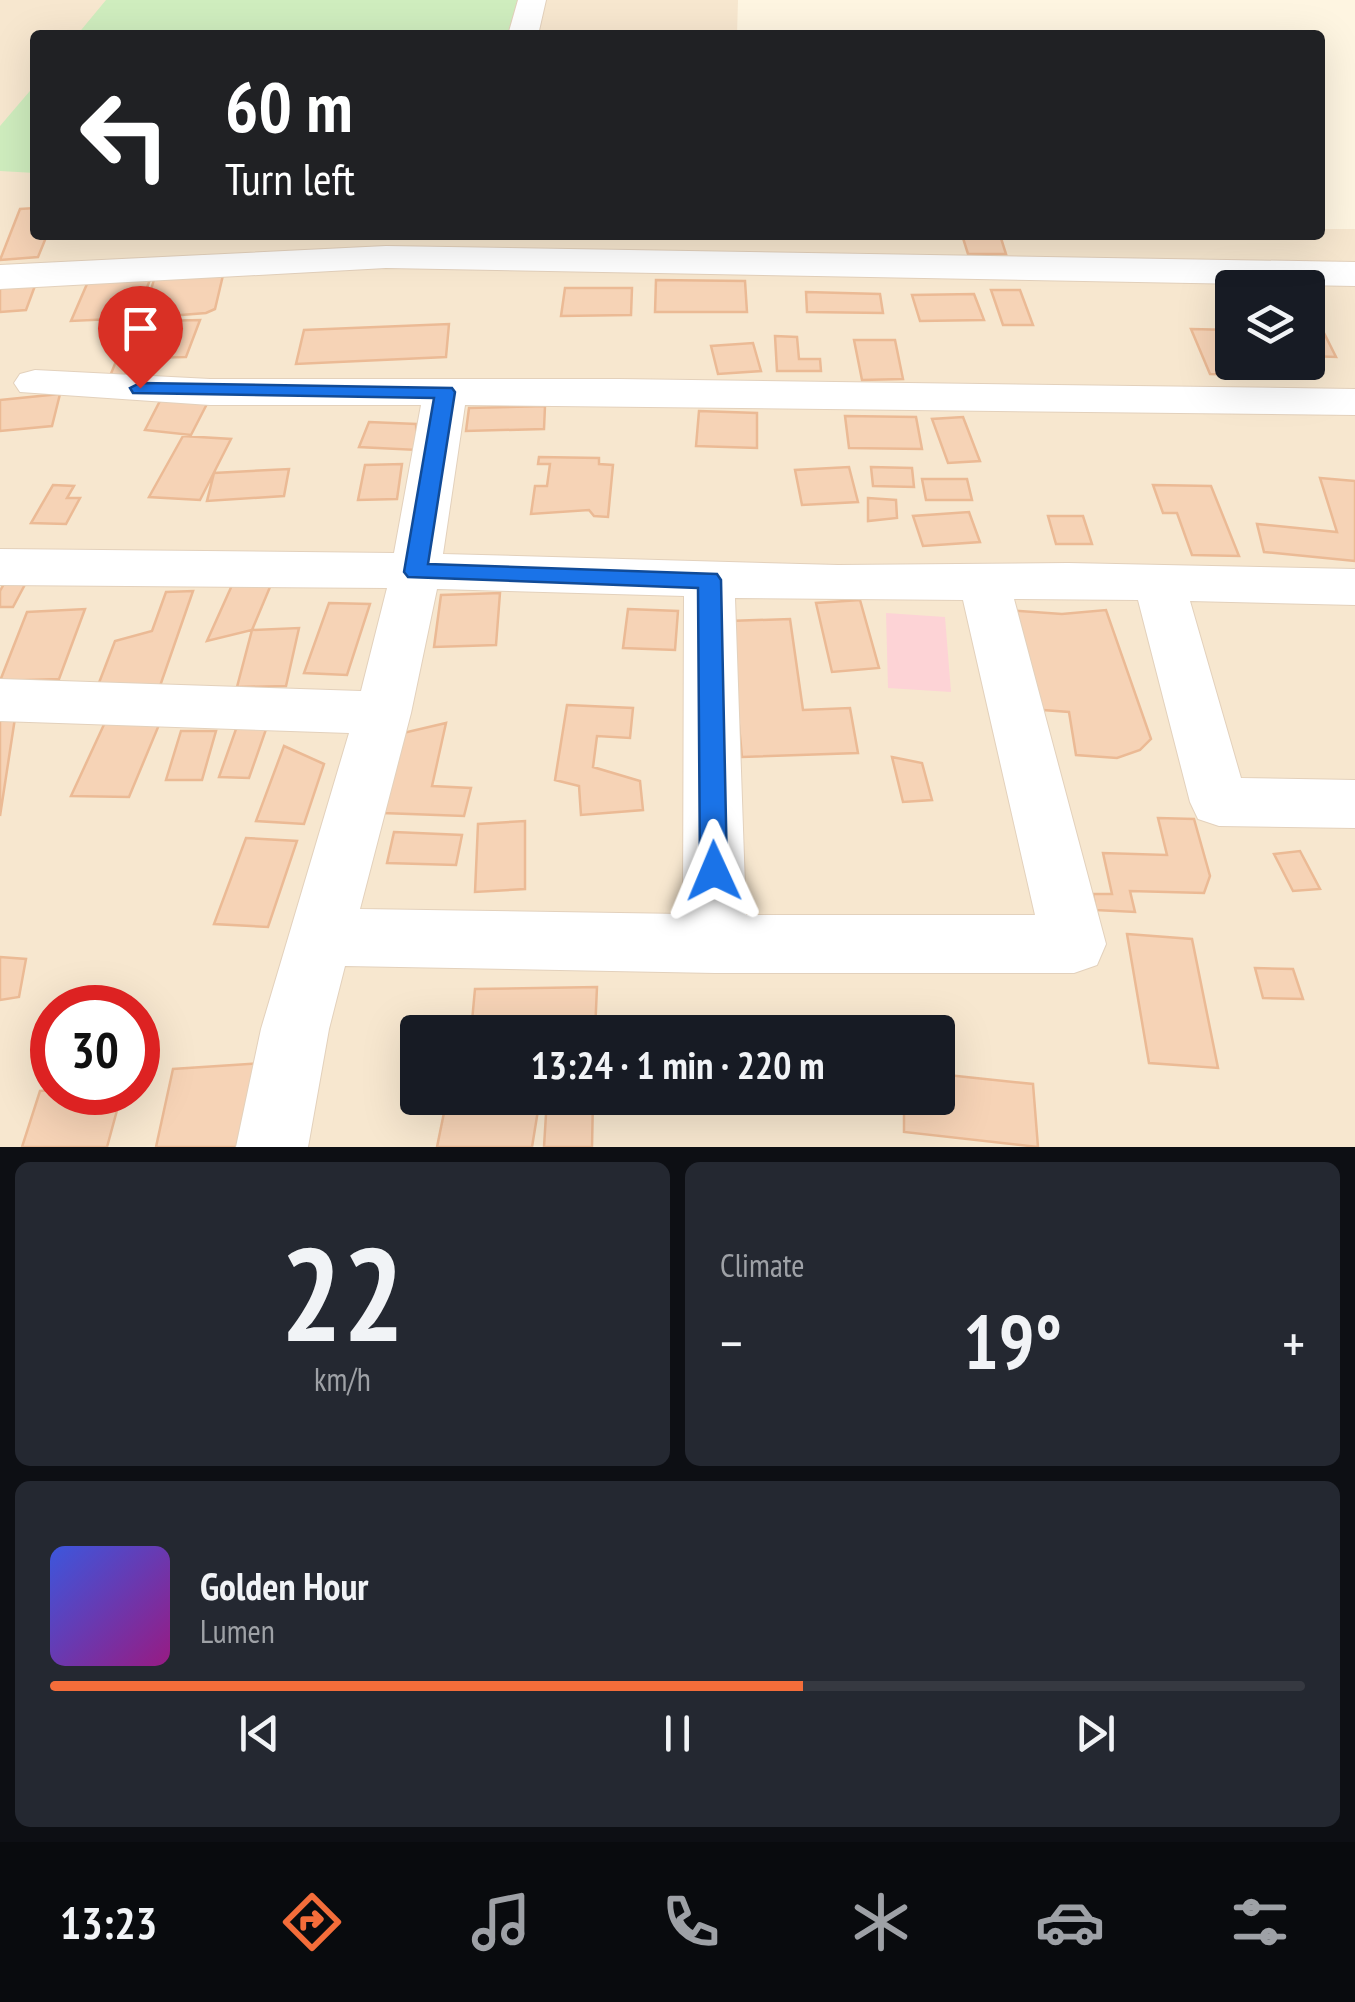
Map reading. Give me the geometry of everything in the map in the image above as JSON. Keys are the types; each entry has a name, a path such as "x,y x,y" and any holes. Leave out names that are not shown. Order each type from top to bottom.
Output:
{"street":[{"path":"523,30 532,0"},
{"path":"0,278 386,257 1355,274"},
{"path":"35,383 210,392 1355,402"},
{"path":"272,1147 295,1028 383,713 416,572 445,392"},
{"path":"0,567 1355,587"},
{"path":"709,580 714,944"},
{"path":"320,937 714,944 1074,944 984,582"},
{"path":"1158,583 1219,802 1355,804"},
{"path":"0,700 383,713"}],"shaded area":[{"path":"0,0 738,0 737,30 30,30 30,240 1325,240 1325,229 1355,229 1355,1147 0,1147"},
{"path":"886,613 945,617 951,692 888,688"}],"green space":[{"path":"106,0 522,0 515,30 81,30"},
{"path":"30,91 30,173 0,171 0,126"}],"building":[{"path":"30,208 30,240 45,240 38,257 0,260 20,209"},
{"path":"964,240 1002,240 1006,254 968,254"},
{"path":"224,271 215,309 143,318 155,276"},
{"path":"152,274 136,318 71,321 90,277"},
{"path":"656,280 745,281 747,312 655,312"},
{"path":"36,283 26,310 0,312 0,285"},
{"path":"565,288 632,288 631,315 561,316"},
{"path":"991,290 1020,290 1033,325 1003,325"},
{"path":"806,292 880,294 883,313 807,312"},
{"path":"974,294 984,320 920,321 912,295"},
{"path":"200,320 186,357 141,358 156,321"},
{"path":"449,324 446,357 296,364 304,330"},
{"path":"1191,329 1215,330 1215,374 1210,374"},
{"path":"128,332 143,332 125,375 110,376"},
{"path":"1325,335 1336,357 1325,357"},
{"path":"775,336 797,337 799,359 820,359 821,371 777,371"},
{"path":"854,340 895,340 903,379 862,380"},
{"path":"753,343 761,371 718,374 711,346"},
{"path":"60,394 52,426 0,431 0,400"},
{"path":"162,397 210,398 191,435 145,430"},
{"path":"545,406 544,429 466,431 469,408"},
{"path":"699,411 757,413 757,448 696,446"},
{"path":"845,416 916,417 922,449 849,448"},
{"path":"963,417 980,461 948,463 932,419"},
{"path":"369,422 416,424 417,450 359,447"},
{"path":"183,436 231,439 200,500 149,497"},
{"path":"539,457 599,458 599,464 613,465 608,517 594,516 589,510 531,514 535,486 547,486 550,464 538,464"},
{"path":"402,464 397,499 358,500 365,465"},
{"path":"849,467 858,502 802,505 795,470"},
{"path":"871,467 912,468 914,487 873,486"},
{"path":"289,469 284,496 207,501 214,473"},
{"path":"1320,478 1355,481 1355,561 1264,552 1257,524 1337,532"},
{"path":"922,479 967,479 972,500 926,500"},
{"path":"53,485 74,486 67,498 80,498 66,524 31,523"},
{"path":"1153,485 1211,486 1239,556 1192,555 1177,513 1163,513"},
{"path":"868,498 896,500 897,518 868,521"},
{"path":"969,512 980,542 923,546 913,516"},
{"path":"1048,516 1083,516 1092,544 1056,544"},
{"path":"246,554 283,556 252,630 207,641"},
{"path":"9,575 30,575 13,607 0,607 0,591"},
{"path":"193,591 160,686 97,688 115,641 152,631 166,592"},
{"path":"500,593 496,645 434,647 441,595"},
{"path":"860,600 879,668 832,672 816,603"},
{"path":"329,603 370,604 347,675 304,673"},
{"path":"85,609 59,679 0,681 27,612"},
{"path":"628,609 678,611 675,650 623,648"},
{"path":"1006,610 1062,614 1106,610 1151,739 1140,750 1117,758 1076,755 1069,712 1016,708"},
{"path":"790,619 803,710 850,708 858,753 742,757 729,621"},
{"path":"299,628 286,686 237,687 252,630"},
{"path":"567,705 633,708 630,738 597,736 593,767 640,781 643,810 581,815 579,786 555,780"},
{"path":"241,715 271,715 249,778 219,777"},
{"path":"15,718 0,816 0,720"},
{"path":"107,718 161,720 129,797 71,796"},
{"path":"446,723 432,786 471,788 464,816 383,813 403,733"},
{"path":"181,731 216,731 202,780 166,780"},
{"path":"284,746 324,764 304,824 256,821"},
{"path":"892,757 922,763 932,800 903,802"},
{"path":"1158,818 1194,819 1210,876 1204,893 1130,891 1135,912 1096,910 1093,894 1112,894 1103,853 1167,855"},
{"path":"525,821 525,889 475,892 478,824"},
{"path":"394,832 462,835 456,865 387,863"},
{"path":"246,838 297,841 268,927 214,924"},
{"path":"1300,851 1320,889 1293,891 1274,854"},
{"path":"1127,934 1192,939 1218,1068 1149,1063"},
{"path":"0,957 26,959 19,997 0,1000"},
{"path":"1255,968 1293,969 1303,999 1263,998"},
{"path":"597,987 596,1015 473,1015 475,989"},
{"path":"264,1063 249,1147 156,1147 173,1069"},
{"path":"955,1076 1033,1084 1038,1147 904,1132 904,1115 955,1115"},
{"path":"32,1115 116,1115 107,1147 22,1147"},
{"path":"444,1115 537,1115 532,1147 437,1147"},
{"path":"546,1115 593,1115 592,1147 544,1147"}],"route":[{"path":"140,388 210,392 445,392 416,572 709,580 714,871"}]}
